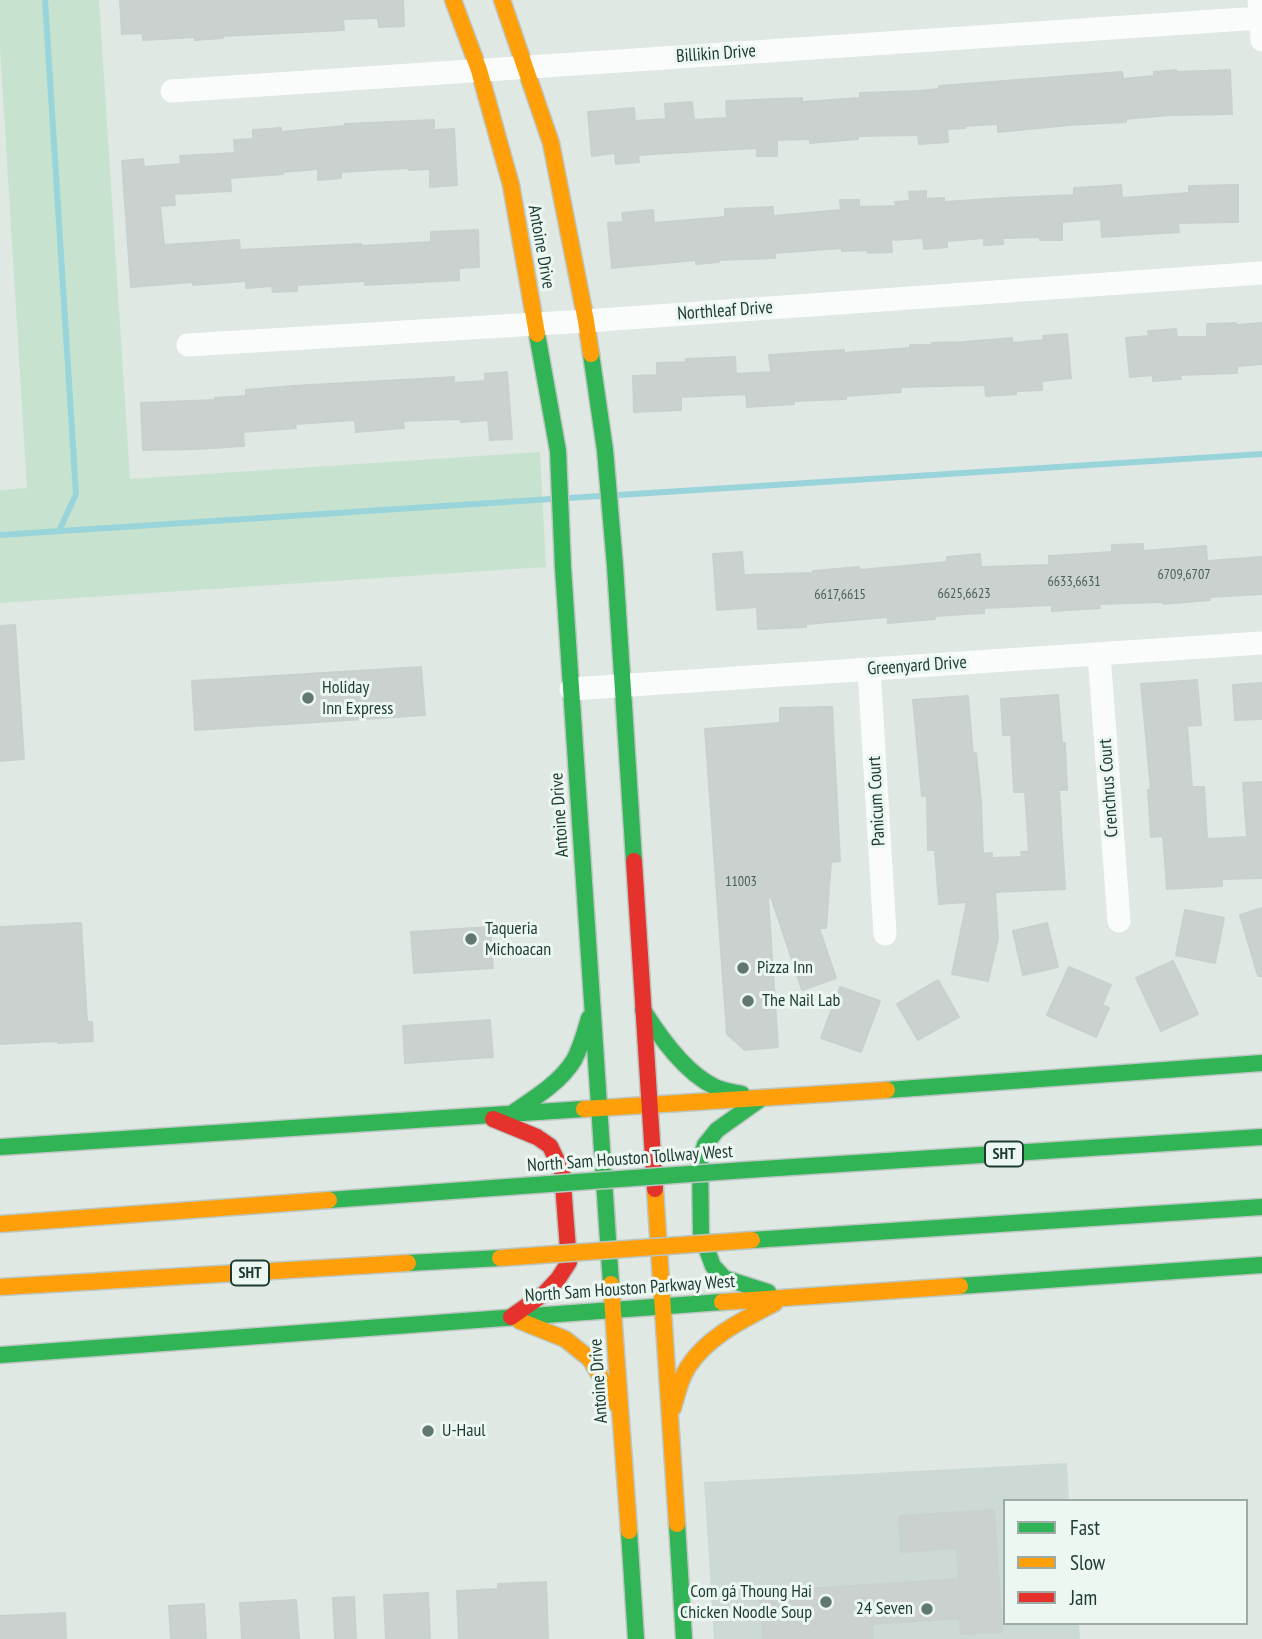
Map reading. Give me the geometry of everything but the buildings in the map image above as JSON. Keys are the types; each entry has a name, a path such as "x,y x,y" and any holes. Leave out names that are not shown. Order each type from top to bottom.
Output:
{"main road":[{"name":"Antoine Drive","path":"453,0 479,70 511,185 558,451 563,568 636,1639"},
{"name":"Antoine Drive","path":"502,0 551,143 586,321 605,450 623,686 684,1639"},
{"path":"510,1114 544,1091 568,1068 582,1042 593,1006"},
{"path":"643,1010 656,1031 693,1072 715,1087 762,1098"},
{"path":"0,1147 1262,1063"},
{"path":"762,1098 717,1130 705,1145 700,1161 701,1234 713,1266 724,1278 787,1298"},
{"path":"485,1116 537,1137 550,1146 562,1171 569,1262 545,1293 511,1317"},
{"name":"North Sam Houston Tollway West","path":"0,1223 746,1170 1262,1137"},
{"name":"SHT","path":"0,1287 500,1258 1262,1207"},
{"name":"North Sam Houston Parkway West","path":"0,1355 1262,1265"},
{"path":"669,1421 688,1368 704,1347 730,1327 787,1298"},
{"path":"511,1317 565,1339 590,1359 621,1409"}],"street":[{"name":"Billikin Drive","path":"172,91 1260,19"},
{"name":"Northleaf Drive","path":"188,345 586,321 1262,272"},
{"name":"Greenyard Drive","path":"571,689 1262,643"},
{"name":"Crenchrus Court","path":"1099,654 1119,921"},
{"name":"Panicum Court","path":"869,669 885,934"}],"shaded area":[{"path":"1067,1463 1069,1499 1003,1499 1003,1625 1079,1625 1080,1639 714,1639 704,1482"}],"green space":[{"path":"0,0 99,0 130,479 540,452 546,567 0,603 0,490 27,488 0,48"}],"waterway":[{"path":"45,0 76,494 59,531"},
{"path":"618,495 1262,454"},
{"path":"569,498 600,496"},
{"path":"0,535 551,499"}],"traffic: fast":[{"path":"537,334 558,451 563,568 611,1284"},
{"path":"591,354 605,450 615,566 634,861"},
{"path":"643,1010 665,1043 693,1073 718,1088 742,1094"},
{"path":"511,1114 546,1090 568,1068 579,1050 589,1018"},
{"path":"887,1090 1262,1063"},
{"path":"762,1098 717,1130 705,1145 700,1161 701,1234 713,1266 724,1278 768,1292"},
{"path":"0,1147 584,1109"},
{"path":"746,1170 1262,1137"},
{"path":"493,1188 746,1170"},
{"path":"329,1200 493,1188"},
{"path":"752,1240 1262,1207"},
{"path":"408,1263 500,1258"},
{"path":"960,1286 1262,1265"},
{"path":"0,1355 722,1302"},
{"path":"677,1524 684,1639"},
{"path":"629,1531 636,1639"}],"traffic: slow":[{"path":"453,0 479,70 511,185 537,334"},
{"path":"502,0 551,143 591,354"},
{"path":"584,1109 887,1090"},
{"path":"655,1189 677,1524"},
{"path":"0,1224 329,1200"},
{"path":"500,1258 752,1240"},
{"path":"0,1287 408,1263"},
{"path":"611,1284 629,1531"},
{"path":"722,1302 960,1286"},
{"path":"673,1408 685,1372 696,1356 727,1330 775,1303"},
{"path":"520,1321 565,1339 590,1359 618,1406"}],"traffic: jam":[{"path":"634,861 655,1189"},
{"path":"493,1119 537,1137 550,1146 562,1171 569,1262 545,1293 511,1317"}],"place":[{"name":"Holiday Inn Express","path":"308,698"},
{"name":"Taqueria Michoacan","path":"471,939"},
{"name":"Pizza Inn","path":"743,968"},
{"name":"The Nail Lab","path":"748,1001"},
{"name":"U-Haul","path":"428,1431"},
{"name":"Com gá Thoung Hai Chicken Noodle Soup","path":"826,1602"},
{"name":"24 Seven","path":"927,1609"}]}
